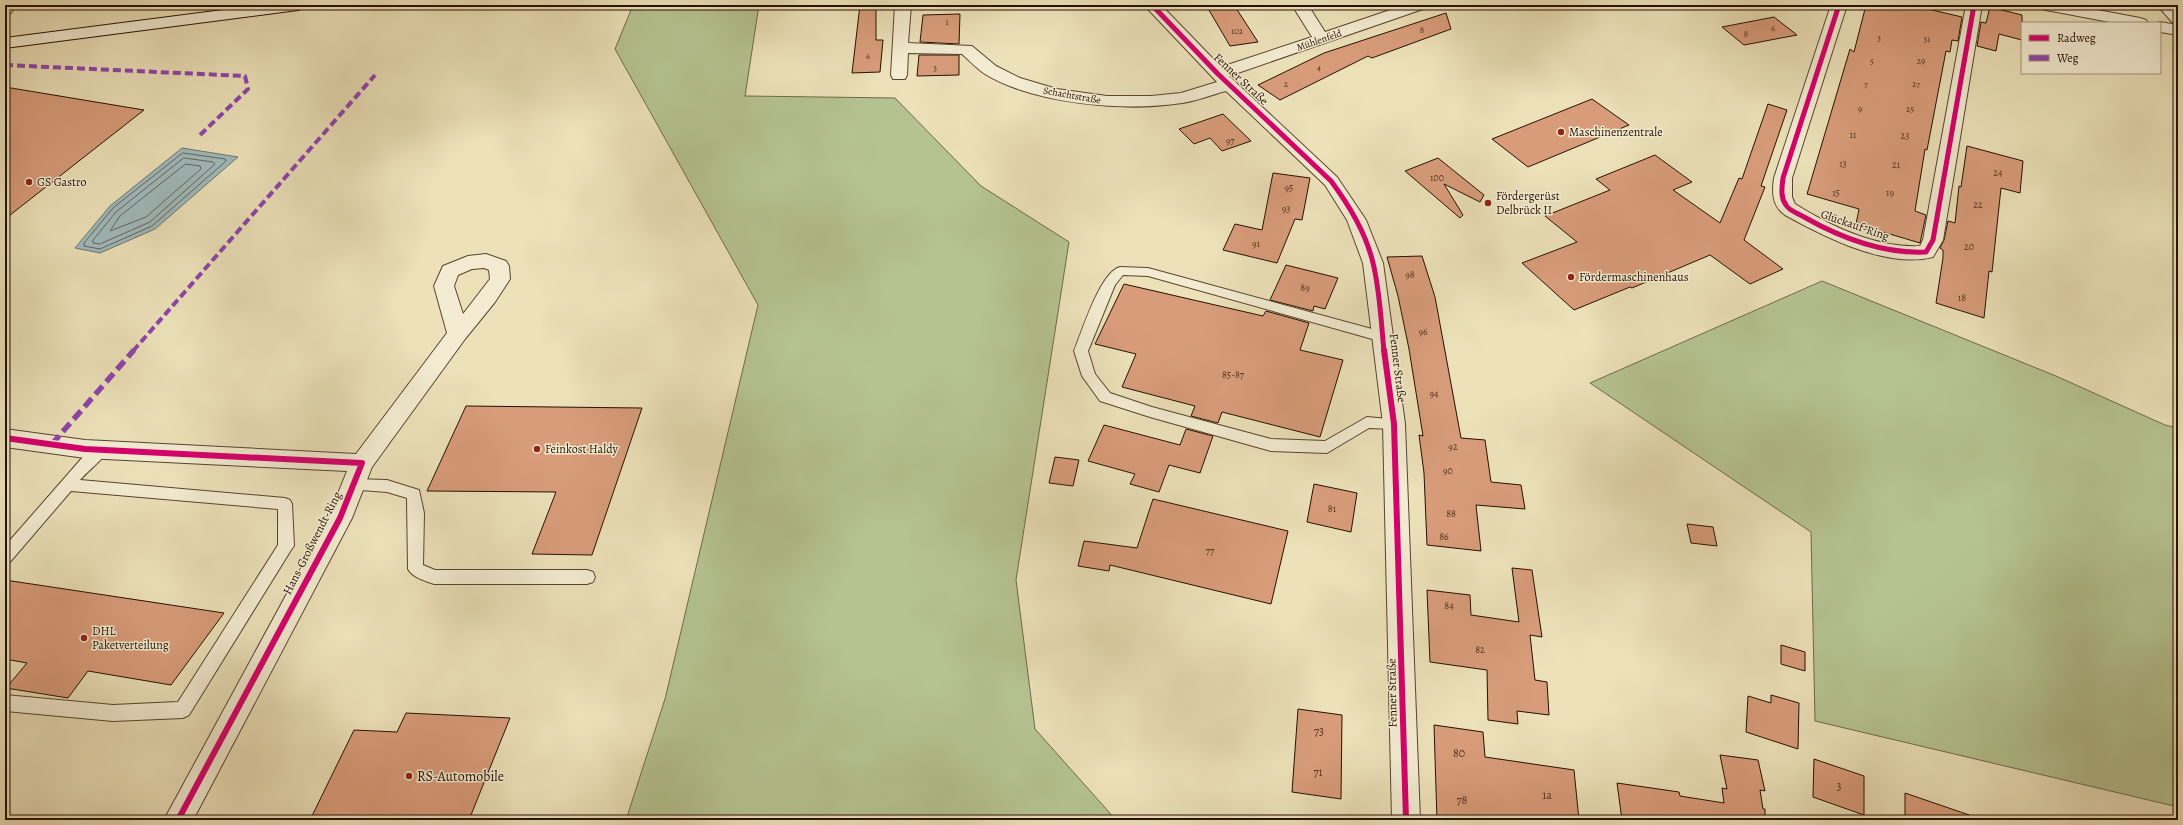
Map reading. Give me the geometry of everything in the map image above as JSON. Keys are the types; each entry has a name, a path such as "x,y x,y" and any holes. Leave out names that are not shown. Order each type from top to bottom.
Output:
{"street":[{"path":"5,10 8,5"},
{"path":"5,43 298,5"},
{"path":"899,75 903,5"},
{"name":"Fenner Straße","path":"1152,5 1224,79 1311,160 1331,181 1346,200 1361,227 1373,263 1394,424 1406,820"},
{"path":"1300,5 1321,39"},
{"name":"Glückauf-Ring","path":"1839,5 1783,178 1781,194 1788,207 1813,223 1876,247 1912,254 1926,252 1932,240 1974,5"},
{"path":"2046,5 2135,22"},
{"path":"2164,5 2178,19"},
{"name":"Mühlenfeld","path":"1224,79 1321,39 1415,6"},
{"path":"2161,27 2178,30"},
{"name":"Schachtstraße","path":"900,48 966,49 990,70 1014,82 1056,94 1107,101 1151,101 1182,98 1224,79"},
{"name":"Hans-Großwendt-Ring","path":"178,820 340,518 362,463 458,334"},
{"path":"5,438 102,450 362,463"}],"lane":[{"path":"1383,337 1148,272 1120,271 1109,284 1081,351 1089,376 1105,397 1150,412 1270,445 1327,447 1367,422 1394,424"},
{"path":"5,557 67,485 102,450"},
{"path":"5,703 113,713 183,710 286,546 285,504 67,485"},
{"path":"353,485 387,486 414,494 418,518 414,554 416,569 434,577 588,578"}],"green space":[{"path":"633,5 759,5 745,96 895,98 981,186 1069,242 1016,580 1035,729 1116,820 626,820 665,699 758,305 615,49"},
{"path":"1822,281 2056,376 2165,425 2178,428 2178,807 1815,721 1811,532 1590,383"}],"water":[{"path":"182,148 238,157 155,229 100,253 75,248 110,206"}],"building":[{"path":"860,5 876,5 876,40 883,40 880,72 852,73"},
{"path":"1206,5 1234,5 1258,42 1230,46"},
{"path":"1866,5 1911,5 1962,17 1958,41 1952,40 1950,52 1946,51 1927,150 1925,149 1915,211 1926,215 1920,243 1856,224 1859,209 1807,194 1850,49 1854,52"},
{"path":"1990,7 2022,15 2021,40 1999,34 1996,51 1977,46 1981,22 1986,23"},
{"path":"1446,13 1451,29 1372,58 1368,56 1280,100 1258,85 1324,53"},
{"path":"960,14 959,44 920,42 923,15"},
{"path":"1774,17 1797,35 1744,45 1722,27"},
{"path":"919,55 959,55 959,75 917,76"},
{"name":"GS Gastro","path":"5,87 144,110 5,219"},
{"name":"Maschinenzentrale","path":"1592,99 1629,125 1528,167 1492,139"},
{"path":"1768,104 1787,110 1761,186 1765,187 1744,240 1783,269 1750,284 1710,255 1632,288 1630,287 1574,310 1522,263 1577,242 1545,216 1610,190 1596,179 1655,155 1692,182 1673,190 1720,223 1739,178 1742,179"},
{"path":"1223,114 1251,141 1222,151 1210,138 1194,144 1179,129"},
{"path":"1967,146 2023,161 2020,193 2001,188 1992,272 1989,271 1984,318 1936,303 1943,258 1943,250 1940,248 1944,240 1948,221 1955,223 1959,186 1961,187"},
{"path":"1438,158 1484,195 1480,202 1444,184 1463,215 1460,218 1405,171"},
{"path":"1273,173 1310,178 1302,220 1295,219 1277,263 1223,250 1235,224 1262,230"},
{"path":"1422,256 1435,297 1461,438 1485,440 1491,482 1521,485 1525,509 1476,505 1481,551 1427,545 1424,473 1419,435 1423,436 1409,349 1398,296 1387,257"},
{"path":"1286,265 1338,278 1325,309 1314,306 1313,311 1270,300"},
{"path":"1124,284 1263,316 1266,311 1309,323 1300,350 1343,360 1320,437 1222,412 1218,423 1191,416 1195,406 1122,387 1136,354 1095,344"},
{"name":"Feinkost Haldy","path":"466,406 642,408 592,555 532,554 556,492 427,491"},
{"path":"1104,425 1180,445 1186,429 1213,436 1200,473 1169,465 1159,492 1130,484 1135,474 1088,461"},
{"path":"1055,457 1079,460 1073,486 1049,483"},
{"path":"1314,484 1357,493 1351,532 1307,522"},
{"path":"1153,499 1288,531 1271,604 1110,565 1109,571 1078,566 1084,541 1137,548"},
{"path":"1687,524 1713,527 1717,546 1691,543"},
{"path":"1512,568 1532,570 1542,637 1530,635 1535,680 1547,682 1549,715 1517,711 1518,724 1488,720 1487,670 1430,662 1427,590 1470,595 1471,615 1519,622"},
{"path":"5,580 224,613 171,685 88,671 68,698 6,688 27,663 5,659"},
{"path":"1781,645 1805,652 1805,671 1781,664"},
{"path":"1771,695 1799,703 1798,749 1746,732 1748,696 1771,703"},
{"path":"1298,709 1342,715 1341,799 1292,792"},
{"name":"RS-Automobile","path":"406,713 510,718 469,820 310,820 354,730 397,732"},
{"path":"1434,725 1483,732 1485,757 1574,770 1579,820 1437,820"},
{"path":"1720,755 1758,760 1765,791 1760,790 1763,809 1765,809 1765,820 1622,820 1617,783 1679,792 1680,796 1724,803 1722,788 1727,789"},
{"path":"1814,759 1864,776 1864,815 1813,797"},
{"path":"1905,793 1975,817 1974,820 1905,820"}],"marked path":[{"path":"5,65 245,76 248,89 198,137"},
{"path":"52,444 375,75"}],"cycle path":[{"path":"1152,5 1218,74 1331,181 1345,200 1356,220 1373,263 1394,424 1406,820"},
{"path":"1839,5 1783,178 1783,200 1790,209 1814,223 1845,237 1878,248 1911,253 1926,252 1933,240 1974,5"},
{"path":"5,438 85,449 362,463 340,518 178,820"}],"place":[{"name":"Maschinenzentrale","path":"1561,132"},
{"name":"GS Gastro","path":"29,182"},
{"name":"Fördergerüst Delbrück II","path":"1488,203"},
{"name":"Fördermaschinenhaus","path":"1571,277"},
{"name":"Feinkost Haldy","path":"537,449"},
{"name":"DHL Paketverteilung","path":"84,638"},
{"name":"RS-Automobile","path":"409,776"}]}
